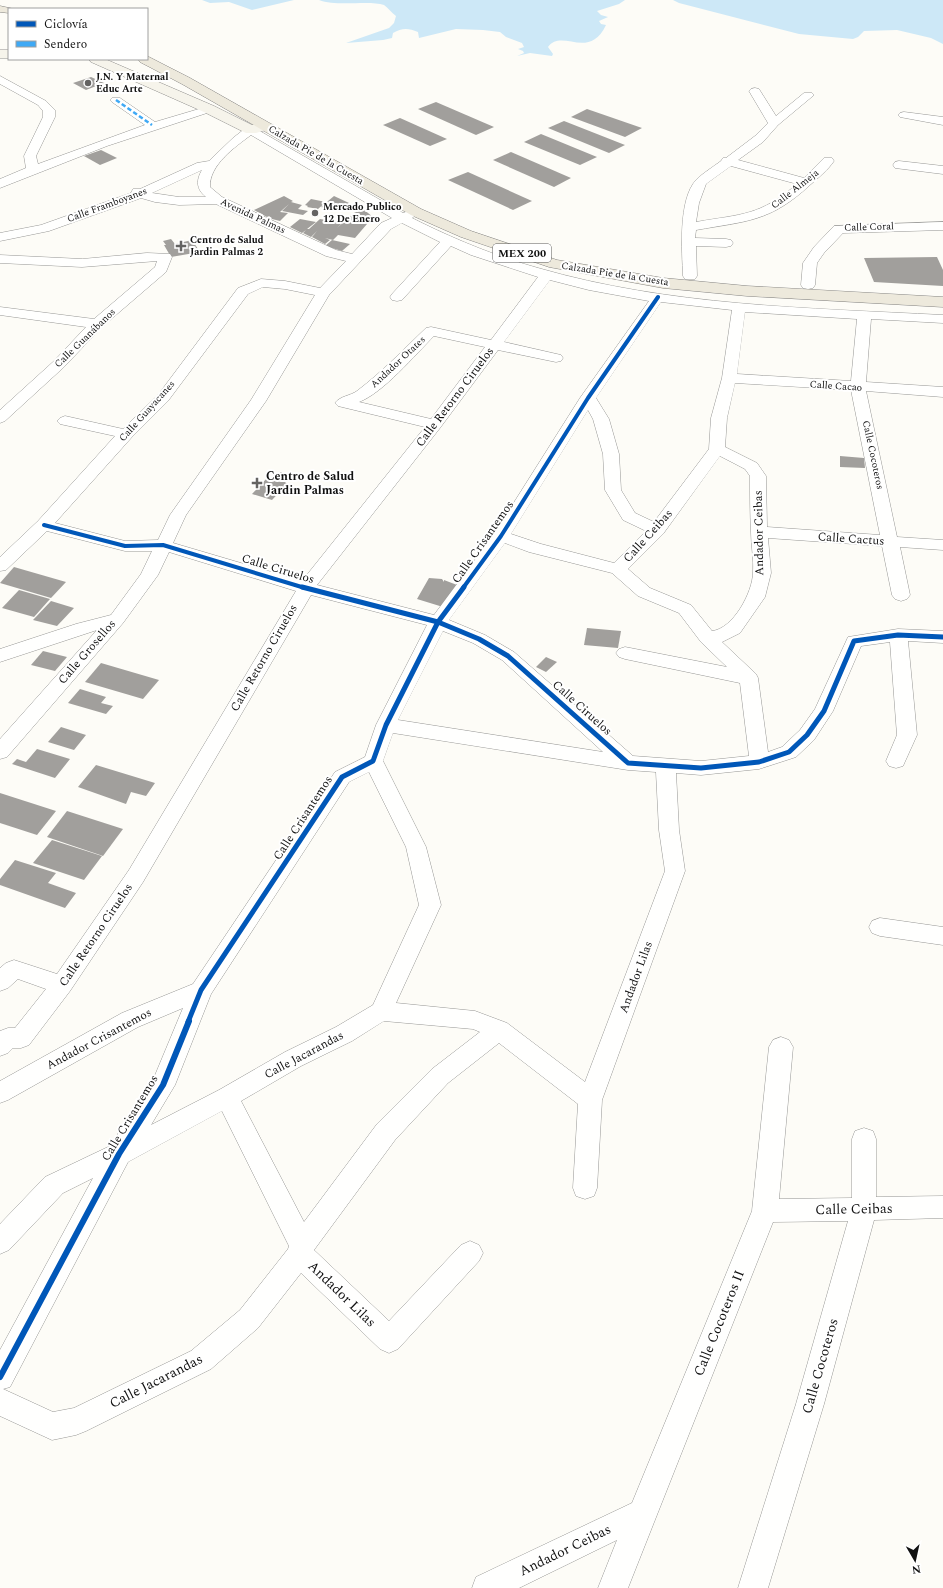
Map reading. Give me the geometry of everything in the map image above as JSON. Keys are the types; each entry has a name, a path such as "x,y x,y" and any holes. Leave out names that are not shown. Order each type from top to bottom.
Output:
{"main road":[{"name":"Calzada Pie de la Cuesta","path":"148,51 194,73 409,192"},
{"path":"97,60 208,109 257,128"},
{"name":"Calzada Pie de la Cuesta","path":"146,60 186,81 257,128 416,212 466,234 554,264 607,274 663,282 747,291 943,302"},
{"name":"Calzada Pie de la Cuesta","path":"430,203 473,225 520,242 615,267 690,276 943,293"}],"street":[{"path":"0,79 42,103 49,110 49,116 30,156 33,170"},
{"path":"755,91 774,123"},
{"path":"690,276 689,226 698,186 728,161 759,139 774,123 808,95"},
{"path":"116,100 152,125"},
{"path":"0,184 152,125 208,109"},
{"path":"904,115 943,121"},
{"path":"257,128 400,218 477,253 546,275 606,289 739,308 943,319"},
{"name":"Avenida Palmas","path":"257,128 239,139 212,164 203,178 204,187 209,194 218,200 331,253 355,259"},
{"path":"728,161 806,182"},
{"name":"Calle Almeja","path":"689,226 754,216 774,207 806,182 828,161"},
{"name":"Calle Framboyanes","path":"0,237 44,228 142,193 200,166 212,164"},
{"path":"899,165 943,170"},
{"path":"104,193 133,191 154,198 183,202 218,200"},
{"path":"44,524 125,546 163,545 178,515 258,401 324,293 386,226 400,218 416,212"},
{"name":"Calle Coral","path":"808,285 810,263 819,250 839,229 943,226"},
{"path":"397,297 448,240"},
{"path":"689,242 726,243"},
{"name":"Calle Guanábanos","path":"0,259 76,264 147,257 165,257 161,270 97,324 59,364 0,418"},
{"name":"Calle Retorno Ciruelos","path":"0,1046 8,1038 21,1038 62,985 136,876 306,588 435,425 546,275"},
{"name":"Calle Guayacanes","path":"0,566 44,524 126,434 163,398 243,291 261,283 285,285 324,293"},
{"name":"Calle Crisantemos","path":"0,1377 119,1154 163,1085 201,990 342,776 373,761 386,725 438,622 501,536 588,398 658,297"},
{"path":"716,449 718,418 729,378 739,308"},
{"path":"0,311 97,324"},
{"name":"Calle Cocoteros","path":"864,315 858,387 901,595"},
{"name":"Andador Otates","path":"435,425 343,403 359,397 380,381 431,331 494,344"},
{"path":"494,344 556,358"},
{"name":"Calle Cacao","path":"729,378 943,392"},
{"path":"588,398 601,419 610,454 613,490 629,516 657,530"},
{"path":"65,421 126,434"},
{"name":"Calle Ceibas","path":"716,449 657,530 618,569 644,592 685,609 707,638 749,678"},
{"name":"Andador Ceibas","path":"707,638 722,636 734,629 756,597 762,573 759,532 758,476 751,466 716,449"},
{"name":"Calle Cactus","path":"759,532 943,545"},
{"path":"501,536 534,548 618,569"},
{"name":"Calle Ciruelos","path":"163,545 306,588 438,622 479,639 508,656 628,762"},
{"name":"Calle Grosellos","path":"0,752 117,619 149,575 163,545"},
{"path":"0,656 82,628 117,619"},
{"path":"386,725 628,762 701,768 760,762 789,752 807,736 824,711 854,641 898,635 943,637"},
{"path":"896,761 906,735 898,635"},
{"path":"625,653 749,678 760,762"},
{"path":"373,761 416,847 430,904 381,1012 475,1020 499,1030 590,1100"},
{"name":"Andador Lilas","path":"585,1188 590,1100 675,870 669,830 666,765"},
{"path":"880,927 943,936"},
{"path":"0,982 14,969 62,985"},
{"name":"Andador Crisantemos","path":"0,1093 130,1020 201,990"},
{"name":"Calle Jacarandas","path":"0,1242 54,1185 119,1154 227,1097 293,1059 344,1034 381,1012"},
{"name":"Calle Jacarandas","path":"0,1402 52,1426 76,1421 201,1360 249,1319 386,1132 440,1076 499,1030"},
{"name":"Calle Cocoteros II","path":"614,1588 642,1513 764,1211 781,1047"},
{"name":"Andador Lilas","path":"227,1097 301,1249 389,1340 470,1253"},
{"name":"Calle Cocoteros","path":"753,1588 810,1404 864,1209 864,1139"},
{"name":"Calle Ceibas","path":"764,1211 943,1207"},
{"name":"Andador Ceibas","path":"487,1588 642,1513"}],"water":[{"path":"202,0 294,0 252,10 229,2 210,3"},
{"path":"319,0 625,0 619,4 597,11 601,15 608,17 599,21 601,24 606,25 599,36 592,41 584,43 561,41 554,42 548,47 553,54 552,56 530,53 517,56 524,53 518,49 524,47 522,43 506,37 500,32 483,30 456,29 419,38 418,32 405,29 393,33 392,38 346,43 389,28 394,23 396,16 384,5 370,3 335,3"},
{"path":"673,0 943,0 943,44 931,38 897,30 864,31 858,37 853,39 799,34 679,3"}],"building":[{"name":"J.N. Y Maternal Educ Arte","path":"91,77 104,83 86,90 73,83"},
{"path":"436,102 494,127 476,135 418,109"},
{"path":"587,109 642,128 625,137 571,117"},
{"path":"400,118 447,139 430,146 383,125"},
{"path":"564,121 625,145 609,153 548,128"},
{"path":"541,134 597,157 580,165 524,142"},
{"path":"101,150 117,158 100,165 84,156"},
{"path":"511,152 571,178 554,187 493,160"},
{"path":"468,172 532,201 513,210 448,180"},
{"path":"284,196 293,201 291,202 302,205 298,209 308,211 303,215 282,211 289,204 280,212 288,213 280,221 268,218 270,216 267,217 254,210"},
{"path":"334,196 349,203 341,211 321,207"},
{"path":"311,199 326,202 318,209 307,207 308,206 305,205"},
{"path":"363,209 373,217 355,238 338,235 333,240 325,238 330,240 325,244 312,237 317,231 311,237 303,233 306,230 302,233 290,227 300,219 316,222 307,229 309,229 320,219 342,223 337,228 354,213"},
{"path":"171,239 175,244 192,240 200,252 171,257 163,241"},
{"path":"332,240 350,244 342,251 325,246"},
{"path":"937,257 943,270 943,286 874,282 864,258"},
{"path":"840,456 864,458 865,468 840,467"},
{"path":"281,472 289,474 283,480 287,484 272,500 252,494 268,477 274,479"},
{"path":"14,567 66,582 51,598 0,583"},
{"path":"429,578 442,579 444,582 444,580 457,585 443,607 417,599"},
{"path":"19,590 50,599 34,617 2,608"},
{"path":"51,601 74,608 57,626 33,620"},
{"path":"587,628 621,631 618,648 584,645"},
{"path":"43,651 67,657 55,671 31,665"},
{"path":"546,657 557,662 546,672 536,667"},
{"path":"101,663 159,680 143,699 85,682"},
{"path":"80,689 106,697 101,703 113,706 106,714 68,703"},
{"path":"61,727 86,735 74,750 48,742"},
{"path":"37,749 70,759 55,778 12,764 17,759 26,762"},
{"path":"96,765 155,783 146,796 131,792 126,804 78,787"},
{"path":"0,793 56,811 37,835 0,823"},
{"path":"67,811 123,829 103,856 47,837"},
{"path":"52,840 102,856 84,880 33,863"},
{"path":"15,860 56,873 48,883 76,893 65,908 0,885 0,879"}],"marked path":[{"path":"116,100 152,125"}],"cycle path":[{"path":"0,1377 119,1154 163,1085 201,990 342,777 373,761 386,725 438,622 501,536 588,398 658,297"},
{"path":"44,525 125,546 163,545 306,588 438,622 479,639 508,656 628,763 701,768 759,762 789,752 807,735 824,711 854,641 898,635 943,637"}],"place":[{"name":"J.N. Y Maternal Educ Arte","path":"88,83"},
{"name":"Mercado Publico 12 De Enero","path":"315,213"},
{"name":"Centro de Salud Jardin Palmas 2","path":"181,246"},
{"name":"Centro de Salud Jardin Palmas","path":"257,483"}]}
